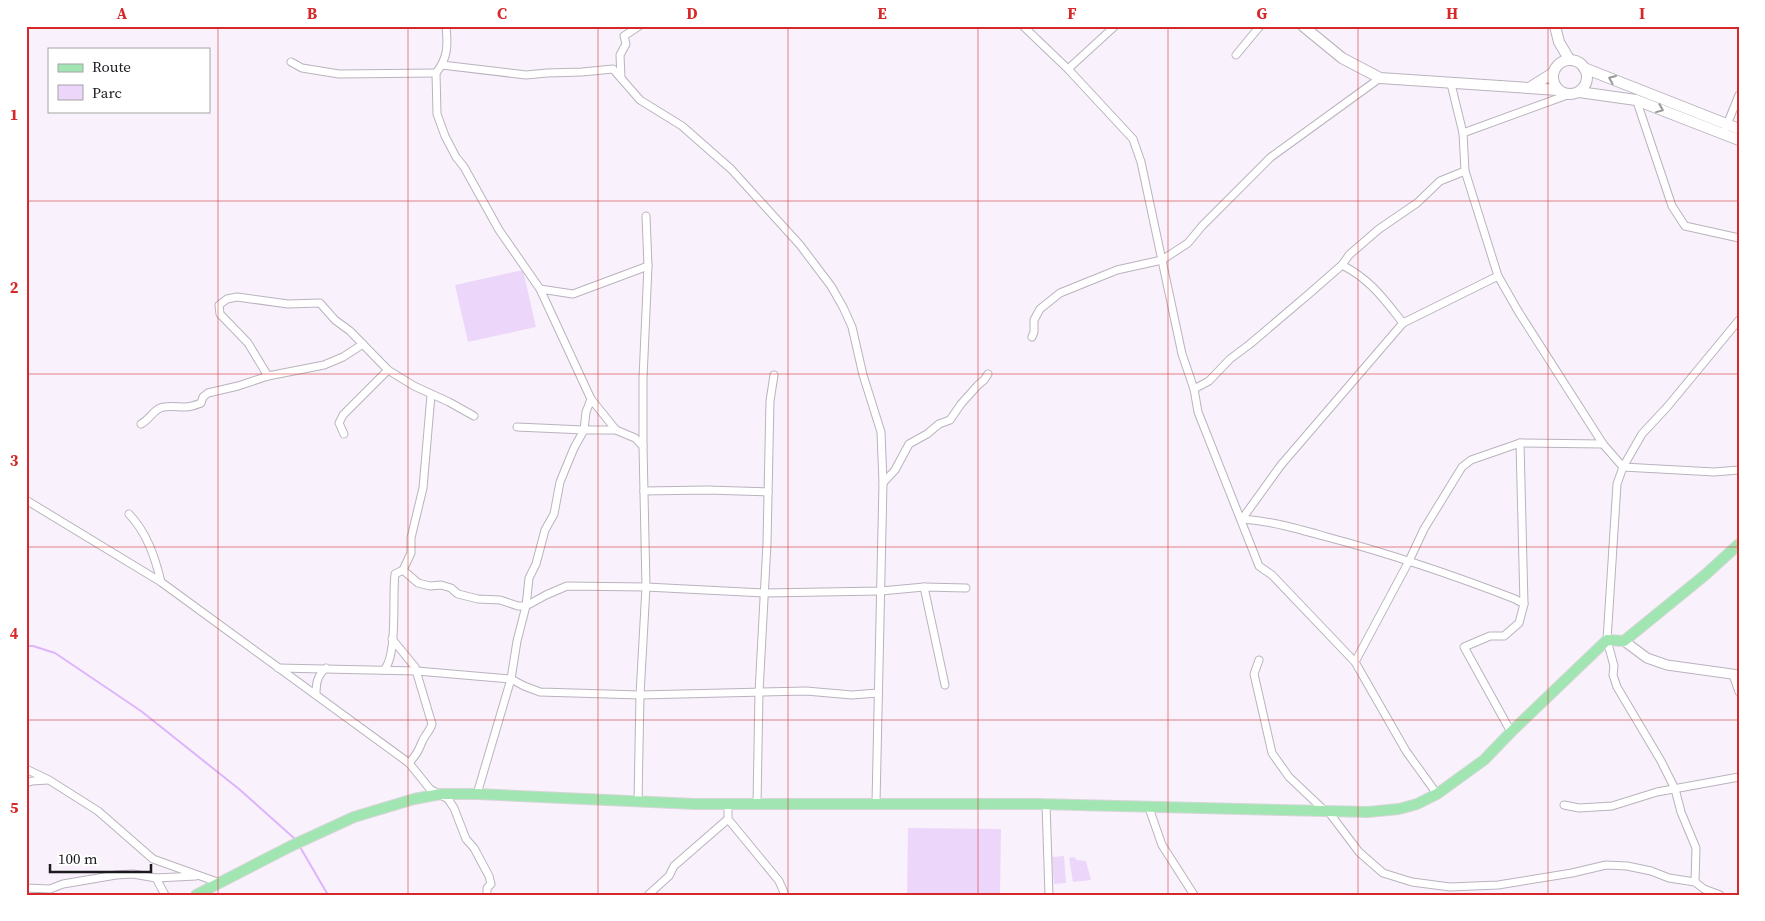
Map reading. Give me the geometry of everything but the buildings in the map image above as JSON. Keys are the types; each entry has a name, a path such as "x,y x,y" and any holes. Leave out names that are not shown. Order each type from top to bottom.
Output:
{"main road":[{"path":"1303,26 1342,58 1380,78 1558,90 1636,100 1725,129 1739,129"},
{"path":"1555,26 1559,42 1569,60"},
{"path":"1558,90 1553,82 1559,42"},
{"path":"1529,88 1555,69 1560,62 1569,60 1578,62 1584,68 1725,129 1739,140"},
{"path":"1574,93 1586,81 1584,68"},
{"path":"202,893 296,844 354,817 414,799 441,794 728,804 1046,804 1368,812 1398,809 1417,804 1437,794 1484,760 1510,732 1607,640 1624,641 1705,575 1739,544"}],"street":[{"path":"446,26 447,53 436,73 437,114 445,136 499,230 540,289 591,399 616,430"},
{"path":"621,78 620,55 626,44 624,36 639,26"},
{"path":"1023,26 1068,69 1133,139 1141,162 1182,354 1194,389 1198,412 1242,519 1259,566 1272,575 1355,662 1406,751 1437,794"},
{"path":"1068,69 1116,26"},
{"path":"1236,55 1260,26"},
{"path":"291,62 302,68 339,74 436,73"},
{"path":"442,65 526,75 613,69 640,100 682,126 731,169 800,245 843,306 852,327 863,375 881,432 883,483 876,803"},
{"path":"1032,337 1034,320 1040,309 1060,293 1117,270 1162,260 1188,243 1202,226 1271,157 1380,78"},
{"path":"1451,84 1464,133 1464,171 1498,276 1518,312 1603,444 1623,467 1714,472 1739,470"},
{"path":"1636,89 1636,100 1672,206 1685,226 1739,238"},
{"path":"1464,133 1574,93"},
{"path":"1725,129 1739,95"},
{"path":"1194,389 1208,381 1230,359 1342,265 1349,255 1378,229 1416,203 1440,181 1464,171"},
{"path":"638,802 640,695 646,587 642,446 648,266 646,216"},
{"path":"1342,265 1365,279 1403,323"},
{"path":"540,289 573,294 648,266"},
{"path":"1242,519 1281,465 1403,323 1498,276"},
{"path":"268,376 248,343 220,314 219,305 227,299 236,297 288,304 320,303 335,320 350,331 388,370 431,395 449,402 474,416"},
{"path":"1695,882 1696,848 1681,812 1675,789 1662,761 1617,688 1613,675 1614,666 1607,640 1617,484 1623,467 1642,434 1668,406 1739,320"},
{"path":"142,424 150,420 160,408 176,406 188,408 201,403 208,393 268,376 324,365 343,357 363,344"},
{"path":"344,434 339,424 343,415 388,370"},
{"path":"883,483 895,470 910,444 939,424 950,420 960,404 988,374"},
{"path":"757,804 759,692 765,593 770,401 774,376"},
{"path":"384,670 391,652 395,574 403,570 411,554 411,538 423,488 431,395"},
{"path":"477,794 511,679 517,641 526,606 529,578 536,564 545,530 554,514 560,482 574,448 584,430 586,412 591,399"},
{"path":"517,427 616,430 635,438 642,446"},
{"path":"1355,662 1424,529 1462,467 1471,460 1520,443 1603,444"},
{"path":"1510,732 1464,647 1490,636 1504,636 1519,623 1524,604 1520,443"},
{"path":"644,491 707,490 768,492"},
{"path":"26,500 161,582 409,763 430,789 441,794 454,808 466,839 474,848 489,876 491,884 487,888 487,895"},
{"path":"129,514 137,523 155,556 161,582"},
{"path":"1242,519 1265,521 1431,567 1524,604"},
{"path":"403,570 418,583 430,586 441,585 451,588 458,594 478,599 500,600 518,606 526,606 567,586 646,587 765,593 881,591 924,587 966,588"},
{"path":"924,587 946,685"},
{"path":"392,638 417,671 432,724 430,731 422,742 421,748 409,763"},
{"path":"1624,641 1647,658 1667,665 1736,675 1739,692"},
{"path":"1259,660 1254,674 1272,753 1289,777 1327,811 1359,852 1384,873 1412,882 1450,887 1498,885 1572,873 1606,865 1626,866 1651,871 1669,878 1695,882 1704,889 1720,895"},
{"path":"277,668 417,671 511,679 540,692 640,695 806,691 852,695 878,693"},
{"path":"316,695 316,681 320,673 326,668"},
{"path":"26,769 49,780 98,811 153,859 221,883"},
{"path":"1564,804 1579,808 1612,806 1657,792 1739,777"},
{"path":"26,783 49,780"},
{"path":"728,804 728,819 779,881 785,895"},
{"path":"1046,804 1049,895"},
{"path":"1149,808 1162,845 1194,895"},
{"path":"648,895 669,876 674,866 728,819"},
{"path":"26,888 50,889 63,884 116,875 134,874 156,878 199,876"},
{"path":"156,878 165,895"}],"green space":[{"path":"523,270 536,327 468,342 455,285"},
{"path":"908,828 1001,829 1000,895 907,895"},
{"path":"1064,856 1066,883 1054,884 1052,857"},
{"path":"1074,857 1077,860 1086,861 1091,880 1073,882 1069,858"}],"waterway":[{"path":"26,646 33,646 55,653 141,711 239,789 295,839"},
{"path":"300,847 328,895"}]}
